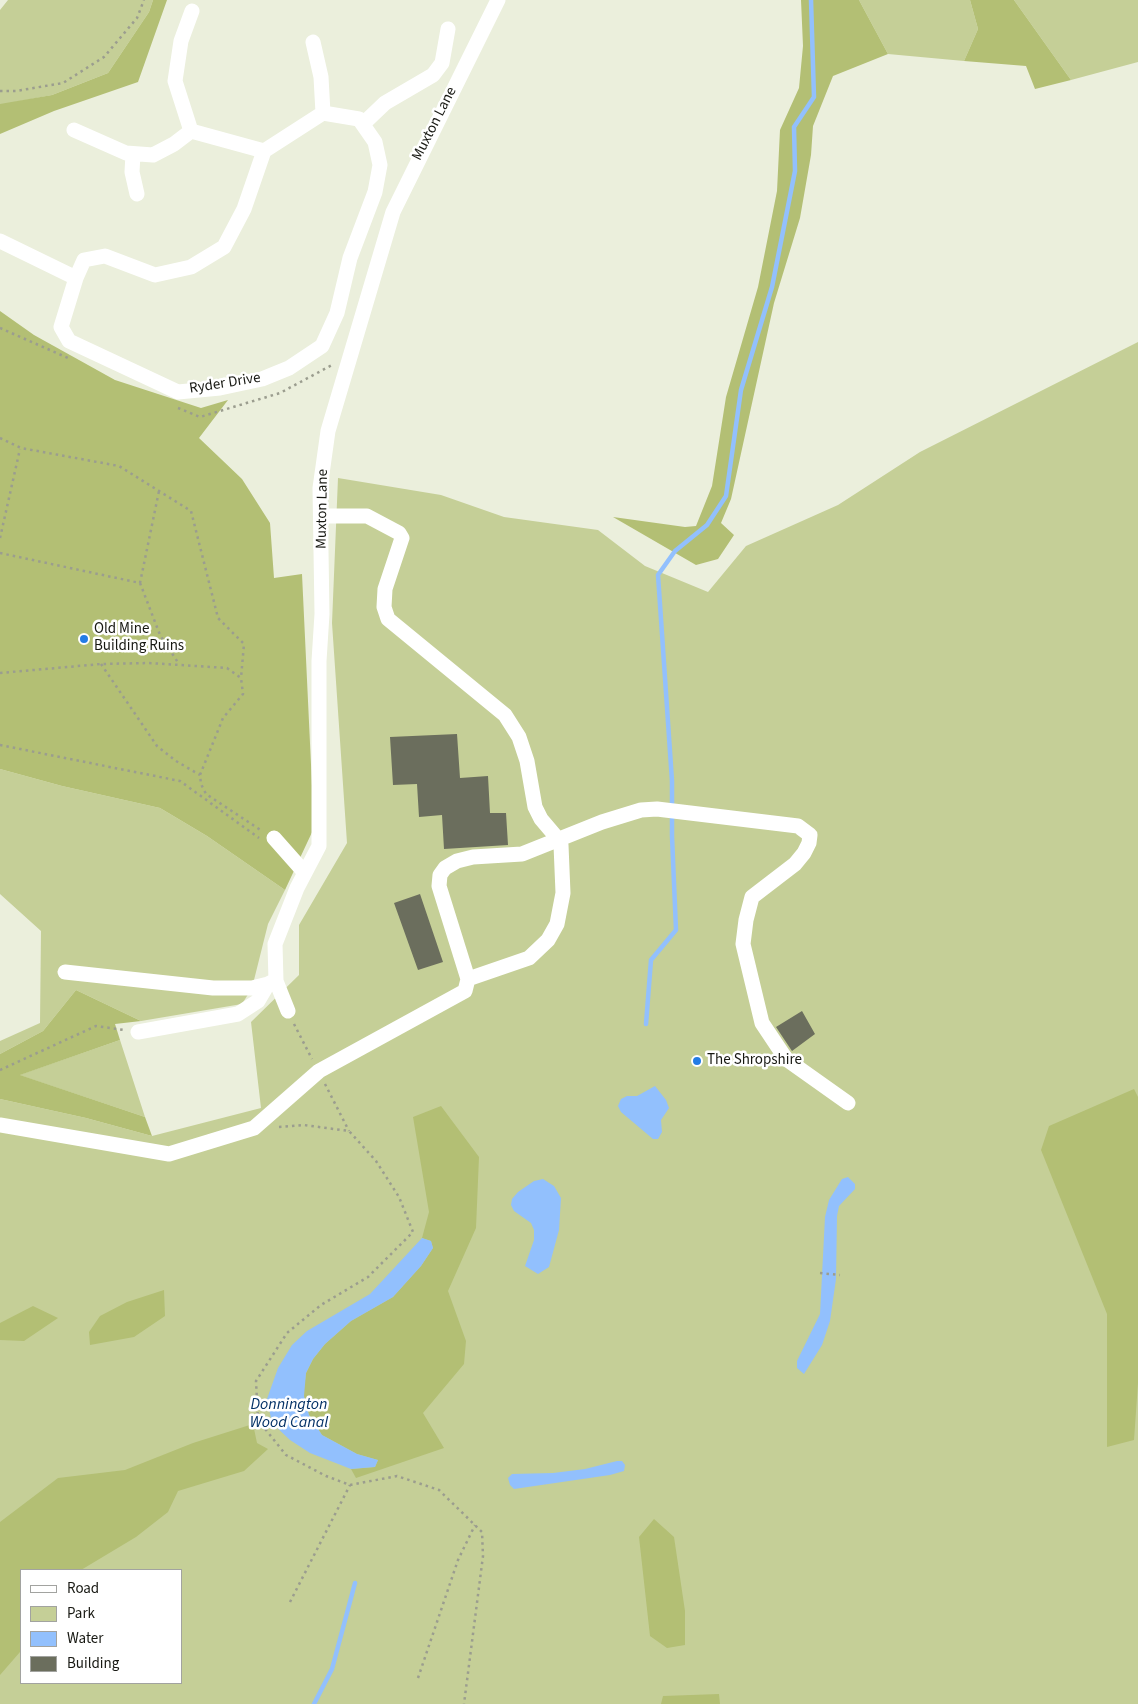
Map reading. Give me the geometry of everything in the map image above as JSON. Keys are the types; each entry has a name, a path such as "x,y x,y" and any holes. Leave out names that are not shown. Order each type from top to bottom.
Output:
{"street":[{"name":"Muxton Lane","path":"288,1011 272,982 275,944 318,846 322,516 320,488 328,431 393,212 498,0"},
{"path":"191,131 175,81 181,41 192,11"},
{"path":"191,131 264,151 323,113 359,119 362,124 385,103 433,75 442,63 448,29"},
{"path":"313,42 321,77 323,113"},
{"name":"Ryder Drive","path":"264,151 244,209 224,247 192,267 155,274 105,256 84,260 76,278 61,327 69,341 178,392 220,388 262,380 289,368 322,346 337,313 350,258 374,192 380,165 375,142 362,124"},
{"path":"74,130 126,153 153,155 174,144 191,131"},
{"path":"133,154 132,172 137,194"},
{"path":"0,241 76,278"},
{"path":"322,516 367,516 399,533 402,538 385,589 384,607 388,619 504,715 519,737 527,761 535,808 561,845 563,893 557,924 548,940 529,958 468,979"},
{"path":"0,1125 169,1154 254,1128 318,1071 465,991 468,979 439,886 440,875 445,868 457,861 522,854 602,822 649,810 798,826 810,835 809,844 804,854 795,864 752,897 746,920 743,944 762,1023 786,1059 848,1103"},
{"path":"267,838 305,873"},
{"path":"65,972 213,988 252,988 272,982"},
{"path":"138,1032 238,1014 258,1001 272,982"}],"path":[{"path":"0,91 16,91 63,83 104,58 137,18 144,0"},
{"path":"0,438 21,448 119,466 191,511 218,618 244,644 241,678 243,694 223,718 200,775 206,794 267,838"},
{"path":"0,538 21,448"},
{"path":"159,491 140,583 160,635 180,665"},
{"path":"0,553 140,583"},
{"path":"0,673 101,664 180,665 227,668 241,678"},
{"path":"101,664 158,746 176,761 200,775"},
{"path":"0,745 180,782 267,838"},
{"path":"0,1070 96,1026 138,1032"},
{"path":"254,1128 304,1125 349,1131 376,1162 399,1196 413,1232 368,1277 321,1305 287,1333 256,1382 258,1420 286,1455 350,1485 398,1476 439,1490 482,1532 483,1556 464,1704"},
{"path":"820,1273 840,1276"},
{"path":"290,1602 350,1485"},
{"path":"418,1678 458,1560 475,1525"}],"green space":[{"path":"8,0 153,0 149,12 108,73 52,95 0,105 0,10"},
{"path":"153,0 167,0 138,82 54,111 0,134 0,104 52,95 108,73 149,12"},
{"path":"801,0 859,0 888,54 833,76 813,126 811,155 800,218 774,303 731,499 721,523 734,535 718,559 696,565 613,517 685,527 696,526 712,486 726,397 758,287 777,191 780,130 799,88 803,46"},
{"path":"859,0 970,0 978,29 964,61 888,54"},
{"path":"970,0 1014,0 1071,80 1035,89 1026,66 964,61 978,29"},
{"path":"1014,0 1138,0 1138,62 1071,80"},
{"path":"0,311 34,335 115,380 201,408 228,400 199,438 242,479 270,523 274,578 302,574 314,828 285,890 207,836 160,808 62,786 0,769"},
{"name":"The Shropshire","path":"1138,342 1138,1704 0,1704 0,1099 86,1118 152,1136 261,1108 251,1022 299,975 299,925 347,843 332,623 338,478 441,495 504,517 598,530 645,566 708,592 746,546 838,505 920,452"},
{"path":"0,769 62,786 160,808 207,836 285,890 268,924 252,988 242,1004 141,1021 76,990 43,1031 0,1054 0,1041 40,1023 41,931 0,894"},
{"path":"76,990 141,1021 115,1024 120,1040 20,1075 145,1117 152,1136 86,1118 0,1099 0,1054 43,1031"},
{"path":"120,1040 145,1117 19,1075"},
{"path":"1134,1089 1138,1097 1138,1383 1134,1440 1107,1447 1107,1314 1041,1150 1049,1126"},
{"path":"441,1106 479,1157 476,1228 448,1291 466,1341 464,1364 423,1413 444,1448 356,1478 351,1469 375,1467 378,1460 357,1454 322,1435 309,1415 303,1396 306,1373 313,1359 325,1344 351,1321 393,1297 421,1266 433,1248 431,1241 422,1238 429,1212 413,1117"},
{"path":"164,1290 165,1316 134,1337 90,1345 89,1332 100,1316 127,1302"},
{"path":"33,1306 58,1318 24,1341 0,1340 0,1323"},
{"path":"253,1424 257,1443 268,1449 244,1471 178,1491 168,1512 136,1537 83,1569 20,1569 20,1652 0,1675 0,1522 58,1478 125,1470 193,1443"},
{"path":"654,1519 674,1537 685,1611 685,1645 667,1648 650,1636 639,1537"},
{"path":"719,1694 720,1704 661,1704 663,1696"}],"water":[{"path":"655,1086 666,1100 669,1108 661,1120 662,1132 658,1139 653,1139 621,1112 618,1106 621,1099 627,1096 637,1096"},
{"path":"848,1177 855,1184 855,1189 839,1206 837,1216 836,1279 830,1321 822,1345 804,1374 797,1368 797,1361 820,1314 825,1217 829,1200 842,1179"},
{"path":"543,1179 554,1186 561,1198 559,1230 549,1267 538,1274 525,1266 534,1240 534,1230 531,1223 514,1211 511,1205 512,1199 518,1192 534,1181"},
{"name":"Donnington Wood Canal","path":"422,1238 431,1241 433,1248 421,1266 393,1297 351,1321 325,1344 313,1359 306,1373 304,1396 309,1415 322,1435 357,1454 378,1460 375,1467 351,1469 310,1453 290,1440 272,1423 267,1399 278,1368 292,1345 307,1331 370,1294"},
{"path":"622,1461 625,1465 624,1471 610,1475 514,1489 510,1485 508,1478 512,1474 553,1473 585,1469"}],"building":[{"path":"457,734 460,778 488,776 490,813 506,813 508,845 444,849 442,815 419,817 417,784 393,785 390,737"},
{"path":"420,894 443,962 418,970 394,903"},
{"path":"802,1011 815,1034 792,1051 776,1027"}],"waterway":[{"path":"646,1024 651,960 676,930 672,781 658,575 675,551 707,525 726,496 741,390 772,287 795,171 794,127 814,97 811,0"},
{"path":"314,1704 332,1669 355,1583"}],"place":[{"name":"Old Mine Building Ruins","path":"84,639"},
{"name":"The Shropshire","path":"697,1061"}]}
